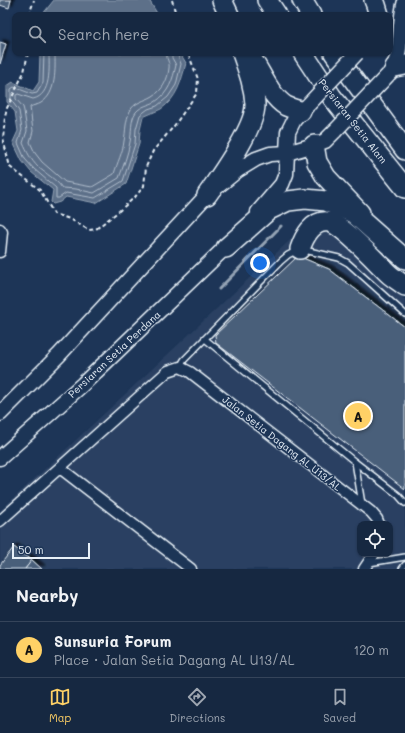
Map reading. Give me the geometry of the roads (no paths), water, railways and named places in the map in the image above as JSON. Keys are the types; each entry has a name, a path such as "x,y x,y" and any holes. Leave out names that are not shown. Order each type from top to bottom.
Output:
{"highway":[{"path":"222,0 228,12"},
{"path":"267,0 275,12"},
{"path":"302,0 309,12"},
{"path":"374,0 378,12"},
{"path":"207,195 249,128 255,105 252,83 243,56"},
{"path":"251,56 279,100 288,106 305,107"},
{"name":"Persiaran Setia Alam","path":"305,56 332,97 405,188"},
{"path":"336,56 405,150"},
{"path":"314,146 317,162 326,177 389,245"},
{"path":"226,248 269,210 288,201 305,199 326,201 354,214 405,259"},
{"path":"300,249 303,240 311,229 320,223 328,222 341,229 391,276 405,286"}],"main road":[{"path":"0,414 58,355 207,195 238,170 256,160 270,154 287,153 314,146 325,141 396,69 403,42 399,28 405,1"},
{"name":"Persiaran Setia Perdana","path":"0,458 83,384 226,248 273,196 282,184 286,174 288,132 294,120 354,56"}],"street":[{"path":"0,252 1,231"},
{"path":"0,521 168,371 180,367"},
{"name":"Jalan Setia Dagang AL U13/AL","path":"180,367 190,372 362,506 378,521"},
{"path":"60,468 191,569"}],"lane":[{"path":"180,367 184,360 281,261 288,255 300,249 326,254 348,263 405,314"},
{"path":"205,339 405,503"},
{"path":"355,462 362,506"},
{"path":"369,562 405,557"},
{"path":"402,569 405,565"}],"water":[{"path":"54,0 149,0 156,12 44,12"},
{"path":"40,56 182,56 186,63 175,95 161,109 143,117 139,144 126,184 96,203 66,197 60,202 53,204 51,202 53,190 31,172 22,161 13,142 18,131 15,112 7,102 7,86 13,82 33,91 39,82"}],"waterway":[{"path":"219,289 281,226"}],"place":[{"name":"Sunsuria Forum","path":"358,416"}]}
